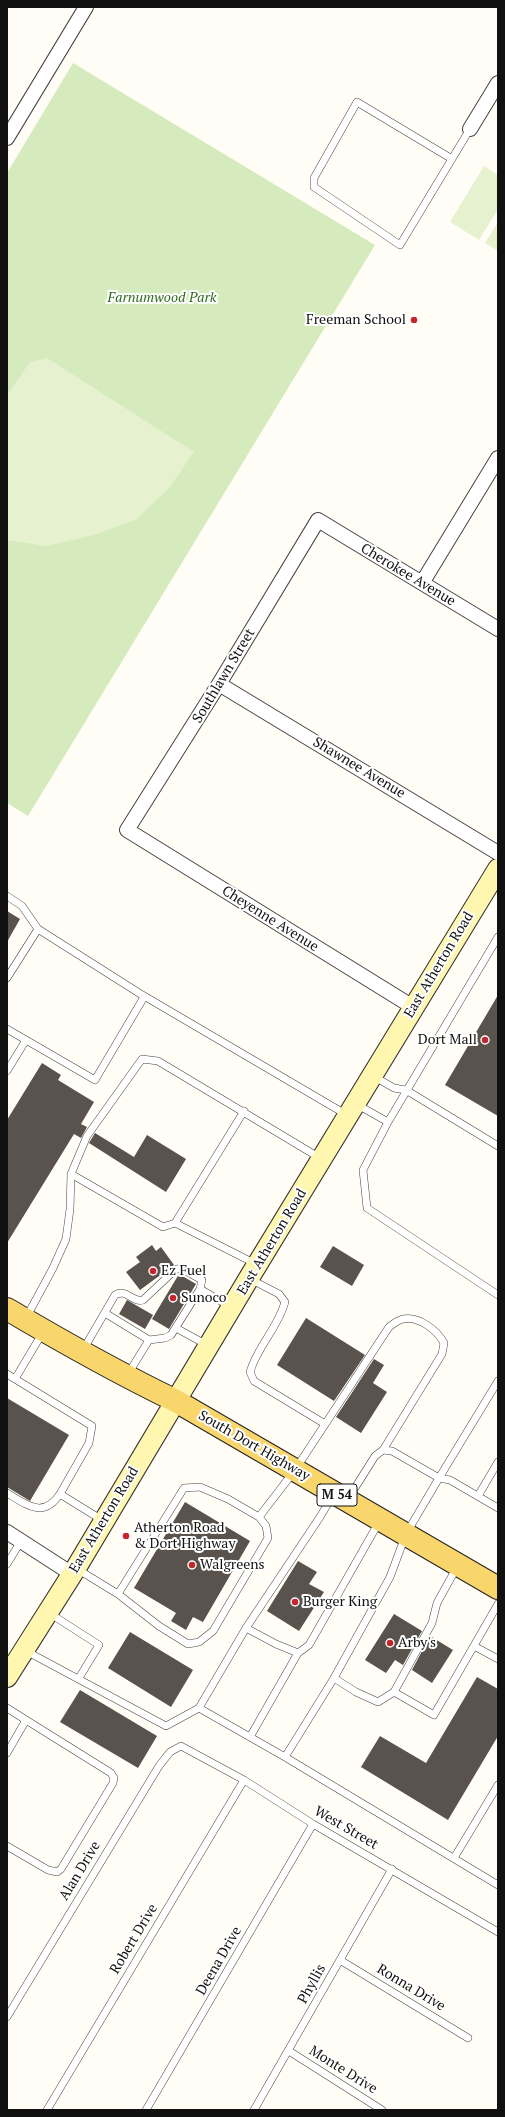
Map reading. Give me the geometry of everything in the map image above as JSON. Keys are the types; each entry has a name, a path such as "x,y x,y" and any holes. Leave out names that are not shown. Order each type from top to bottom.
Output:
{"main road":[{"name":"South Dort Highway","path":"16,1314 81,1353 176,1401 498,1588"}],"street":[{"path":"7,138 86,7"},
{"path":"470,129 498,83"},
{"path":"422,583 498,458"},
{"name":"Cherokee Avenue","path":"318,520 498,629"},
{"name":"Southlawn Street","path":"128,830 219,684 318,520"},
{"name":"Shawnee Avenue","path":"219,684 498,853"},
{"name":"Cheyenne Avenue","path":"128,830 413,1007"},
{"name":"East Atherton Road","path":"7,1677 74,1571 253,1272 373,1076 413,1007 496,876"},
{"path":"7,1532 74,1571"}],"lane":[{"path":"452,159 357,102 314,178 314,187 400,245 452,159 470,129"},
{"path":"7,896 22,906 38,929 144,996 352,1110 388,1122"},
{"path":"7,978 38,929"},
{"path":"498,937 406,1090 363,1170 367,1208 498,1295"},
{"path":"7,1028 96,1080 144,996"},
{"path":"7,1071 26,1040"},
{"path":"16,1314 53,1268 66,1239 70,1209 71,1174 87,1136 142,1059 158,1061 322,1159"},
{"path":"373,1076 394,1088 406,1090 498,1146"},
{"path":"71,1174 163,1227 175,1223 244,1112"},
{"path":"175,1223 253,1272 279,1294 285,1302 281,1314 253,1361 250,1372 254,1381 325,1424"},
{"path":"81,1353 115,1295 124,1292 138,1301 143,1300 178,1268 182,1268 202,1280 200,1289 176,1328 171,1335 165,1338 149,1340 105,1313"},
{"path":"200,1289 232,1308"},
{"path":"24,1650 79,1678 166,1726 199,1708 246,1628 320,1518 375,1456 383,1450 442,1354 444,1343 439,1334 416,1319 402,1319 389,1327 295,1470 259,1517"},
{"path":"176,1328 209,1346"},
{"path":"15,1379 44,1331"},
{"path":"126,1377 149,1340"},
{"path":"7,1374 92,1426 89,1443 55,1501 44,1508 31,1507 7,1493"},
{"path":"285,1757 334,1678 390,1577 406,1534 439,1478 495,1393 498,1381"},
{"path":"383,1450 392,1451 439,1478 450,1480 498,1508"},
{"path":"478,1496 498,1462"},
{"path":"74,1571 118,1594 159,1626 188,1644 199,1642 213,1631 268,1538 266,1526 259,1517 228,1499 200,1487 184,1488 118,1594"},
{"path":"60,1494 104,1521"},
{"path":"250,1737 298,1653 309,1645 380,1520"},
{"path":"7,1564 22,1541"},
{"path":"334,1678 356,1692 378,1702 394,1692 432,1623 437,1603 458,1565"},
{"path":"394,1692 434,1715 498,1604"},
{"path":"47,1612 99,1645 79,1678"},
{"path":"246,1628 276,1644 298,1653"},
{"path":"474,1646 498,1659"},
{"path":"7,1708 112,1774 114,1778 114,1783 61,1869 57,1872 54,1873 48,1870 7,1846"},
{"path":"199,1708 285,1757 498,1885"},
{"path":"7,1753 26,1720"},
{"name":"West Street","path":"181,1746 244,1780 313,1824 498,1932"},
{"name":"Alan Drive","path":"7,2017 159,1766 170,1752 181,1746"},
{"name":"Robert Drive","path":"47,2110 244,1780"},
{"path":"454,1858 498,1785"},
{"name":"Deena Drive","path":"146,2110 313,1824"},
{"name":"Phyllis","path":"254,2110 392,1869"},
{"name":"Ronna Drive","path":"340,1960 468,2038"},
{"name":"Monte Drive","path":"289,2051 382,2110"}],"green space":[{"name":"Farnumwood Park","path":"73,63 375,245 28,816 7,803 7,173"},
{"path":"484,166 498,175 498,209 479,240 450,222"},
{"path":"498,222 498,251 485,243"},
{"path":"47,358 194,452 170,487 137,519 94,535 46,546 7,540 7,395 30,362"}],"building":[{"path":"7,911 20,919 7,942"},
{"name":"Dort Mall","path":"498,995 498,1116 445,1085"},
{"path":"42,1063 61,1075 58,1080 94,1102 81,1124 87,1127 81,1138 74,1134 7,1243 7,1120"},
{"path":"95,1133 134,1157 147,1135 186,1159 166,1192 89,1143"},
{"path":"152,1245 156,1251 161,1247 174,1265 140,1290 126,1272 140,1262 136,1257"},
{"path":"333,1246 364,1265 352,1286 320,1267"},
{"path":"179,1274 196,1284 169,1329 152,1319"},
{"path":"127,1300 153,1315 145,1329 119,1314"},
{"path":"306,1318 365,1355 334,1401 277,1365"},
{"path":"374,1359 384,1365 373,1383 387,1392 361,1433 336,1417"},
{"path":"7,1398 69,1435 30,1501 7,1487"},
{"name":"Walgreens","path":"185,1502 250,1541 203,1622 193,1617 186,1630 171,1621 176,1613 134,1588"},
{"name":"Burger King","path":"298,1561 317,1572 309,1584 324,1592 299,1631 267,1611"},
{"name":"Arby's","path":"394,1614 422,1631 403,1665 395,1660 386,1673 365,1660"},
{"path":"130,1632 193,1670 171,1707 108,1668"},
{"path":"430,1636 453,1650 432,1683 412,1670"},
{"path":"477,1677 498,1689 498,1736 448,1820 361,1767 380,1736 426,1763"},
{"path":"80,1690 157,1736 138,1768 60,1722"}],"place":[{"name":"Freeman School","path":"414,320"},
{"name":"Dort Mall","path":"485,1040"},
{"name":"Ez Fuel","path":"153,1271"},
{"name":"Sunoco","path":"173,1298"},
{"name":"Atherton Road & Dort Highway","path":"126,1536"},
{"name":"Walgreens","path":"192,1565"},
{"name":"Burger King","path":"295,1602"},
{"name":"Arby's","path":"390,1643"}]}
